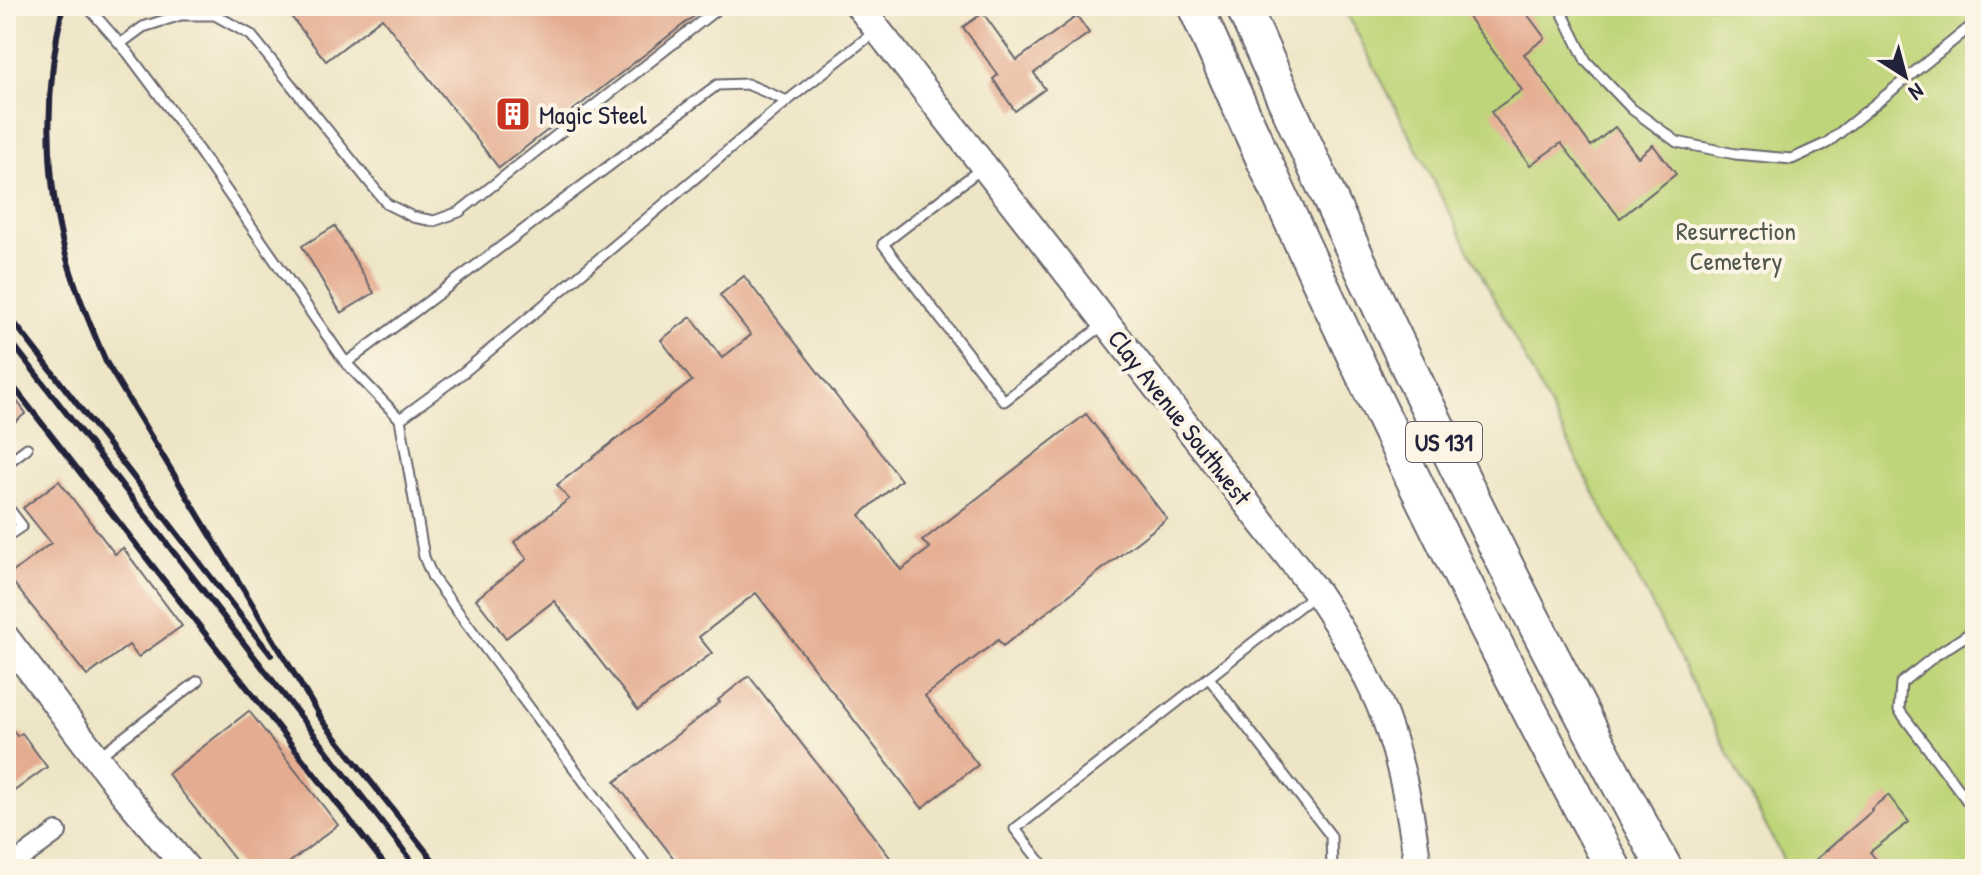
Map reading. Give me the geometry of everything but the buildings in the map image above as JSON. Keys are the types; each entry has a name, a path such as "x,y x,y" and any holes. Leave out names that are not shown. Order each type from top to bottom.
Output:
{"highway":[{"path":"1188,6 1227,78"},
{"name":"US 131","path":"1195,6 1302,246 1401,454 1507,667 1614,869"},
{"name":"US 131","path":"1243,6 1368,283 1481,517 1665,869"}],"street":[{"name":"Clay Avenue Southwest","path":"859,6 1317,593 1340,628 1361,663 1385,717 1406,789 1418,869"},
{"path":"6,638 96,758 187,869"},
{"path":"6,869 57,832"}],"lane":[{"path":"87,6 172,112 346,363 400,419 424,557 433,578 649,869"},
{"path":"120,44 143,27 181,15 215,15 251,35 387,204 413,217 434,221 459,212 721,6"},
{"path":"1559,6 1586,61 1632,109 1677,142 1735,154 1792,159 1827,143 1975,23"},
{"path":"400,419 464,372 877,29"},
{"path":"346,363 717,85 747,84 787,101"},
{"path":"984,166 883,244 994,389 1004,401 1106,323"},
{"path":"6,464 27,448"},
{"path":"6,505 22,526 6,537"},
{"path":"1046,869 1015,829 1317,593"},
{"path":"1975,630 1901,683 1899,710 1975,811"},
{"path":"1209,678 1331,836 1332,869"},
{"path":"96,758 198,681"}],"green space":[{"name":"Resurrection Cemetery","path":"1343,6 1975,6 1975,869 1788,869"}],"railway":[{"path":"63,6 50,93 50,153 62,240 81,302 106,362 324,723"},
{"path":"6,312 271,655"},
{"path":"6,335 418,869"},
{"path":"6,377 388,869"},
{"path":"318,715 440,869"}],"place":[{"name":"Magic Steel","path":"513,114"}]}
